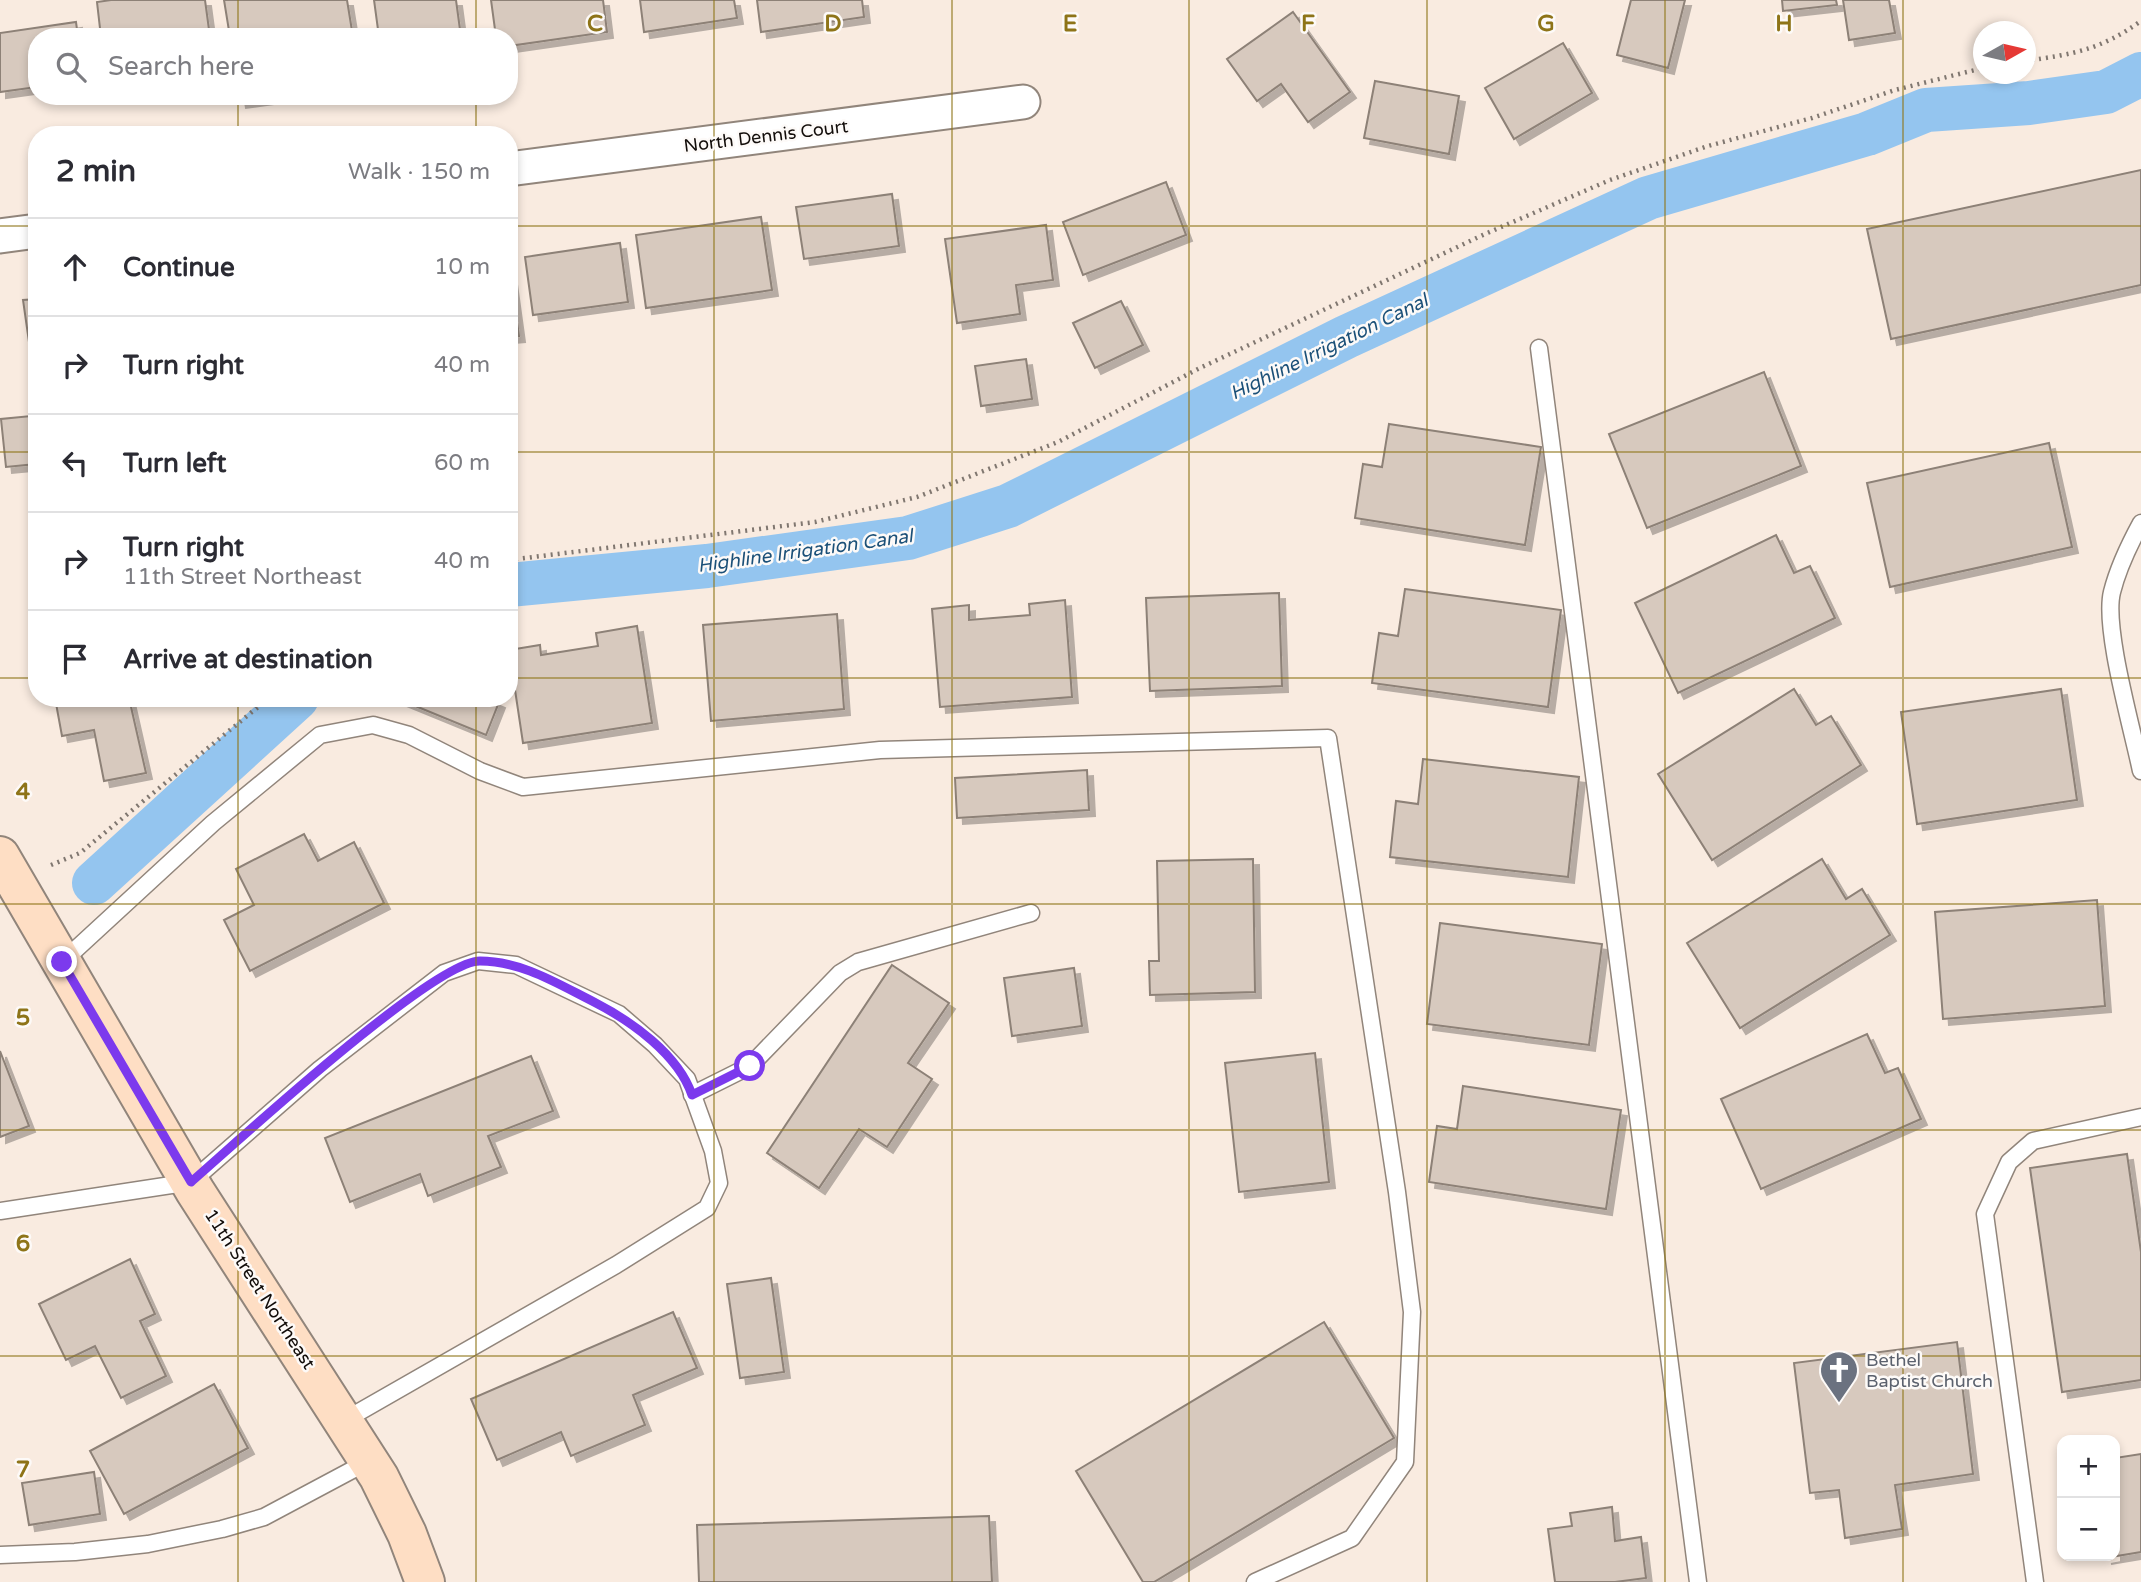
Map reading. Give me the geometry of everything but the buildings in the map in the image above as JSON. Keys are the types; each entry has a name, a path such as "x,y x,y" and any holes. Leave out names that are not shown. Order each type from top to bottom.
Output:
{"street":[{"name":"North Dennis Court","path":"518,168 1023,102"},
{"path":"0,236 28,232"},
{"name":"11th Street Northeast","path":"7,867 191,1182 369,1461 407,1534 425,1582"}],"lane":[{"path":"1539,348 1698,1582"},
{"path":"2141,523 2111,594 2111,630 2141,771"},
{"path":"62,962 214,823 320,735 373,725 409,735 480,771 523,787 880,750 1328,738 1397,1192 1412,1312 1405,1462 1352,1538 1255,1582"},
{"path":"692,1095 750,1066 840,973 858,962 1031,913"},
{"path":"0,1211 191,1182 341,1053 444,973 478,961 516,965 619,1014 655,1045 687,1079 713,1151 719,1183 708,1208 617,1265 345,1420"},
{"path":"2035,1582 1985,1214 2008,1162 2034,1141 2141,1117"},
{"path":"0,1555 100,1549 222,1529 264,1517 369,1461"}],"path":[{"path":"2036,59 2068,55 2112,42 2141,21"},
{"path":"518,560 815,522 916,497 1058,442 1200,368 1485,234 1610,180 1708,146 1812,118 1895,90 1973,70"},
{"path":"7,867 80,853 258,707"}],"waterway":[{"name":"Highline Irrigation Canal","path":"518,584 707,566 908,538 1008,506 1346,337 1648,198 1867,134 1926,110 2029,103 2106,92 2141,74"},
{"name":"Highline Irrigation Canal","path":"94,883 287,707"}],"place":[{"name":"Bethel Baptist Church","path":"1839,1404"}],"route":[{"path":"62,962 191,1182 320,1069 444,973 478,961 516,965 619,1014 655,1045 687,1079 692,1095 750,1066"}]}
